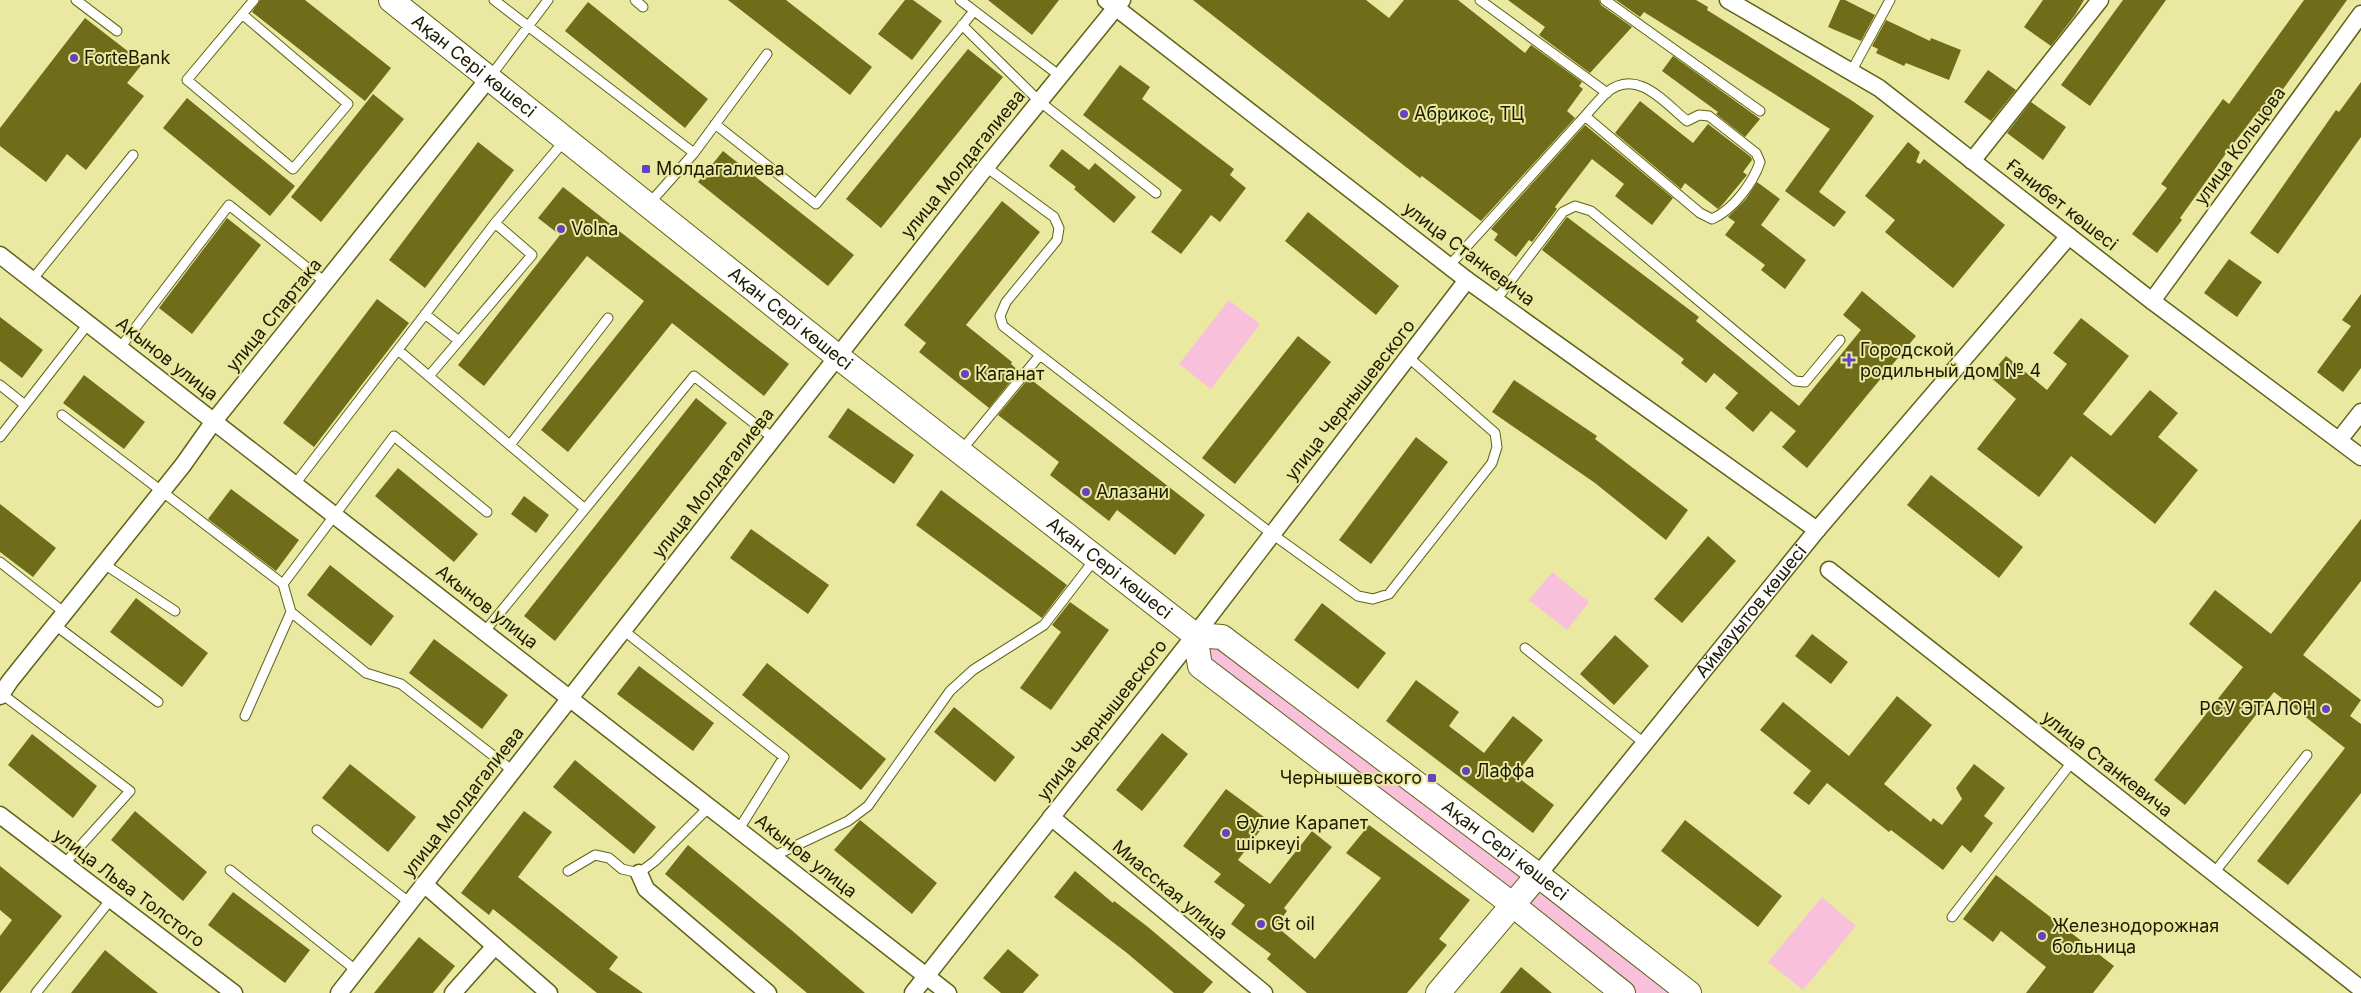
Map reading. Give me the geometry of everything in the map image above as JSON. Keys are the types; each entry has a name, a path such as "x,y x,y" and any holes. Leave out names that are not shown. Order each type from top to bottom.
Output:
{"street":[{"name":"Ақан Сері көшесі","path":"390,0 837,356 1194,634 1222,637 1538,875 1689,993"},
{"name":"Ғанибет көшесі","path":"1728,0 1879,88 2152,301 2361,458"},
{"path":"1972,161 2100,0"},
{"name":"улица Молдагалиева","path":"339,993 837,356 1060,76 1114,3"},
{"name":"улица Станкевича","path":"1114,3 1467,280 1817,530"},
{"name":"улица Кольцова","path":"2152,301 2361,14"},
{"name":"улица Спартака","path":"3,686 60,619 163,491 214,421 489,78"},
{"name":"Аймауытов көшесі","path":"1438,993 1538,875 1817,530 2068,236"},
{"name":"Акынов улица","path":"0,255 948,993"},
{"name":"улица Чернышевского","path":"913,993 1272,534 1467,280"},
{"path":"2339,440 2361,412"},
{"name":"улица Станкевича","path":"1829,570 2361,989"},
{"path":"1194,634 1200,666 1512,905 1623,993"},
{"name":"улица Льва Толстого","path":"0,815 112,898 234,993"},
{"name":"Миасская улица","path":"1050,817 1264,993"},
{"path":"638,873 646,889 768,993"},
{"path":"424,884 550,993"},
{"path":"453,993 495,946"}],"lane":[{"path":"76,0 116,32"},
{"path":"242,14 348,104 293,169 187,80 242,14 254,0"},
{"path":"494,0 694,153"},
{"path":"489,78 548,0"},
{"path":"635,0 643,7"},
{"path":"960,0 1060,76"},
{"path":"1480,0 1607,93"},
{"path":"1605,0 1760,111"},
{"path":"1850,72 1890,0"},
{"path":"715,124 816,204 974,11"},
{"path":"962,25 1039,101 1156,192"},
{"path":"648,205 694,153 767,54"},
{"path":"1449,266 1585,116 1607,93 1620,84 1630,82 1642,85 1687,121 1699,115 1709,116 1756,153 1760,162 1756,175 1723,214 1712,219 1700,213 1585,116"},
{"path":"296,484 495,223 565,139"},
{"path":"32,280 133,155"},
{"path":"986,167 1054,217 1059,228 1057,240 1006,302 1000,316 1003,326 1272,534 1358,596 1374,599 1389,594 1492,463 1497,447 1495,433 1408,357"},
{"path":"120,348 229,205 325,282"},
{"path":"1496,300 1563,212 1575,206 1592,211 1795,381 1805,382 1840,340"},
{"path":"429,376 532,255 495,223"},
{"path":"425,314 459,341"},
{"path":"510,445 608,318"},
{"path":"0,437 88,324"},
{"path":"398,350 584,509"},
{"path":"960,452 1040,355"},
{"path":"485,631 694,376 773,438"},
{"path":"0,385 25,405"},
{"path":"62,416 163,491 282,584 291,612 366,673 402,684 513,771"},
{"path":"282,584 394,436 487,512"},
{"path":"774,856 848,821 868,806 950,691 973,670 1044,625 1096,558"},
{"path":"0,562 60,619 158,702"},
{"path":"104,564 175,611"},
{"path":"245,716 291,612"},
{"path":"623,630 784,757 739,829"},
{"path":"1525,648 1644,743"},
{"path":"3,686 130,792 65,863"},
{"path":"2214,873 2307,756"},
{"path":"1952,917 2072,762"},
{"path":"568,871 595,855 609,858 622,869 638,873 655,861 710,806"},
{"path":"317,830 410,903"},
{"path":"230,870 357,971"},
{"path":"36,993 112,898"}],"shaded area":[{"path":"1229,300 1260,324 1211,389 1179,364"},
{"path":"1552,572 1589,602 1567,630 1529,600"},
{"path":"1208,644 1222,647 1525,875 1509,892 1210,662"},
{"path":"1541,887 1675,993 1634,993 1525,905"},
{"path":"1822,897 1856,926 1803,990 1768,962"}],"building":[{"path":"260,0 305,0 391,68 365,101 252,12"},
{"path":"728,0 786,0 872,67 850,95"},
{"path":"905,0 913,0 942,21 912,60 878,34"},
{"path":"988,0 1059,0 1032,35"},
{"name":"Абрикос, ТЦ","path":"1193,0 1366,0 1389,18 1404,0 1458,0 1525,53 1531,45 1582,82 1579,86 1583,89 1567,111 1575,118 1481,221 1422,176 1420,178"},
{"path":"1508,0 1599,0 1601,5 1632,27 1590,73 1539,35 1545,27"},
{"path":"1616,0 1696,0 1708,7 1707,10 1874,116 1819,192 1846,212 1834,227 1785,191 1830,129 1644,12 1640,17"},
{"path":"1840,0 1845,0 1875,15 1861,41 1828,27"},
{"path":"2043,0 2084,0 2051,46 2024,27"},
{"path":"2123,0 2166,0 2090,106 2061,85"},
{"path":"2304,0 2347,0 2263,117 2257,113 2227,152 2180,218 2182,220 2157,253 2132,234 2167,188 2161,184 2223,99 2229,104"},
{"path":"588,2 708,99 685,128 565,31"},
{"path":"85,18 143,63 127,83 144,96 86,170 67,154 46,182 0,146 0,128"},
{"path":"1886,20 1930,41 1931,38 1961,50 1949,80 1906,63 1904,66 1876,53 1878,49 1872,46"},
{"path":"968,49 1003,77 881,228 846,199"},
{"path":"1673,56 1760,119 1745,137 1716,114 1718,112 1662,71"},
{"path":"1120,65 1150,87 1142,99 1234,169 1230,175 1246,188 1220,222 1211,215 1181,254 1151,232 1182,190 1083,115"},
{"path":"1988,70 2016,90 1991,121 1964,102"},
{"path":"2361,82 2361,137 2278,254 2250,233 2336,110 2339,112"},
{"path":"373,94 404,119 321,222 291,197"},
{"path":"187,98 295,186 270,216 163,128"},
{"path":"1640,101 1693,143 1708,124 1751,157 1752,160 1743,172 1747,175 1718,209 1685,183 1681,189 1615,133"},
{"path":"2031,102 2066,127 2043,160 2007,133"},
{"path":"1585,125 1673,198 1652,225 1615,196 1624,184 1592,159 1555,207 1557,209 1532,242 1529,240 1516,257 1494,240 1498,234 1491,229"},
{"path":"478,142 514,170 425,288 389,260"},
{"path":"1908,142 1920,152 1916,162 1920,164 1924,159 2005,225 1953,288 1885,232 1895,220 1865,196"},
{"path":"1062,149 1089,170 1095,163 1136,197 1114,223 1074,189 1076,187 1049,166"},
{"path":"723,151 854,255 828,286 698,182"},
{"path":"1757,182 1780,199 1761,225 1806,260 1785,289 1761,270 1765,265 1725,235 1735,222 1728,217 1746,199"},
{"path":"563,187 789,364 764,396 672,323 568,452 541,430 644,301 587,256 484,386 458,365 560,235 538,218"},
{"path":"1002,201 1040,232 966,325 1012,362 1011,364 1019,371 989,408 919,352 926,343 904,325"},
{"path":"1308,212 1399,286 1376,315 1285,241"},
{"path":"1567,217 1699,317 1696,321 1799,406 1861,330 1843,315 1862,291 1916,336 1807,468 1782,447 1796,431 1771,411 1753,432 1725,408 1738,393 1714,373 1706,383 1681,363 1684,359 1542,250"},
{"path":"227,218 261,245 192,334 159,308"},
{"path":"2229,259 2262,282 2237,317 2204,293"},
{"path":"2361,294 2361,368 2343,392 2317,372 2351,326 2342,320"},
{"path":"377,299 409,323 314,447 283,423"},
{"path":"0,317 43,350 22,378 0,361"},
{"path":"2081,318 2129,356 2083,414 2111,436 2150,390 2178,413 2158,437 2198,470 2155,524 2071,456 2039,497 1977,449 2016,399 1989,376 2006,356 2047,390 2067,364 2053,353"},
{"path":"1298,336 1331,362 1235,484 1202,458"},
{"path":"84,375 145,422 124,449 63,403"},
{"path":"1029,378 1205,515 1175,555 1117,510 1109,521 1050,475 1059,462 998,415"},
{"path":"1514,380 1597,436 1595,439 1688,510 1666,540 1595,483 1492,412"},
{"path":"696,398 727,423 555,641 524,616"},
{"path":"848,408 914,455 894,484 828,437"},
{"path":"1416,437 1448,462 1371,564 1339,540"},
{"path":"398,468 478,534 454,562 375,496"},
{"path":"1931,475 2023,547 1999,578 1907,505"},
{"path":"231,489 299,540 276,571 208,519"},
{"path":"941,490 1067,585 1042,618 916,525"},
{"path":"524,496 549,515 536,533 511,514"},
{"path":"0,504 56,548 33,577 0,552"},
{"name":"РСУ ЭТАЛОН","path":"2361,519 2361,581 2303,655 2361,700 2350,716 2361,724 2361,793 2288,885 2257,861 2345,748 2274,692 2185,805 2154,780 2243,667 2189,624 2215,590 2271,634"},
{"path":"751,529 829,585 808,614 730,558"},
{"path":"1708,536 1736,561 1682,623 1654,599"},
{"path":"330,565 394,616 371,646 307,595"},
{"path":"136,598 208,653 182,687 110,632"},
{"path":"1070,602 1109,630 1051,710 1020,688 1061,632 1052,625"},
{"path":"1322,603 1386,653 1358,689 1294,640"},
{"path":"1812,634 1848,662 1831,684 1795,656"},
{"path":"1615,635 1649,666 1614,705 1580,674"},
{"path":"434,639 508,695 482,729 409,673"},
{"path":"767,663 886,759 861,790 742,695"},
{"path":"639,666 714,723 693,751 617,694"},
{"path":"1416,680 1459,712 1449,726 1484,753 1513,716 1543,740 1515,775 1554,805 1533,833 1386,721"},
{"path":"1897,696 1932,725 1884,784 1931,822 1933,818 1942,825 1962,799 1956,788 1974,764 2005,788 1984,816 1993,823 1971,853 1962,845 1943,870 1891,830 1889,832 1827,783 1809,805 1793,793 1811,771 1760,730 1783,702 1849,756"},
{"path":"954,707 1015,757 995,782 934,732"},
{"path":"1162,733 1188,754 1142,811 1116,790"},
{"path":"32,734 97,786 73,818 8,765"},
{"path":"575,760 656,827 634,854 553,787"},
{"path":"350,764 416,817 388,852 322,798"},
{"path":"1226,789 1268,820 1238,860 1270,884 1312,831 1332,847 1284,908 1287,911 1276,926 1315,959 1381,878 1346,853 1369,825 1470,900 1439,939 1447,945 1407,993 1307,993 1267,959 1271,954 1231,924 1245,905 1214,882 1221,874 1183,846"},
{"path":"135,811 207,872 183,901 111,840"},
{"path":"524,811 552,832 518,877 618,957 609,969 643,993 597,993 493,909 489,915 461,893"},
{"path":"860,820 937,883 912,914 834,850"},
{"path":"1685,820 1782,896 1758,927 1661,851"},
{"path":"688,845 865,993 807,993 665,874"},
{"path":"0,866 62,916 0,993 0,936 12,920 0,910"},
{"path":"1075,871 1113,903 1114,901 1148,927 1213,982 1203,993 1174,993 1127,953 1054,897"},
{"name":"Железнодорожная больница","path":"1996,875 2114,966 2093,993 2026,993 2046,967 2001,931 1993,942 1963,919"},
{"path":"233,892 310,950 285,983 208,925"},
{"path":"419,937 455,966 433,993 374,993"},
{"path":"1008,949 1039,975 1023,993 1001,993 983,978"},
{"path":"105,950 133,973 158,993 71,993"},
{"path":"1521,967 1552,993 1500,993"}],"place":[{"name":"ForteBank","path":"74,58"},
{"name":"Абрикос, ТЦ","path":"1404,114"},
{"name":"Молдагалиева","path":"646,169"},
{"name":"Volna","path":"561,229"},
{"name":"Городской родильный дом № 4","path":"1849,360"},
{"name":"Каганат","path":"965,374"},
{"name":"Алазани","path":"1086,492"},
{"name":"РСУ ЭТАЛОН","path":"2326,709"},
{"name":"Лаффа","path":"1466,771"},
{"name":"Чернышевского","path":"1432,778"},
{"name":"Әулие Карапет шіркеуі","path":"1226,833"},
{"name":"Gt oil","path":"1261,924"},
{"name":"Железнодорожная больница","path":"2042,936"}]}
